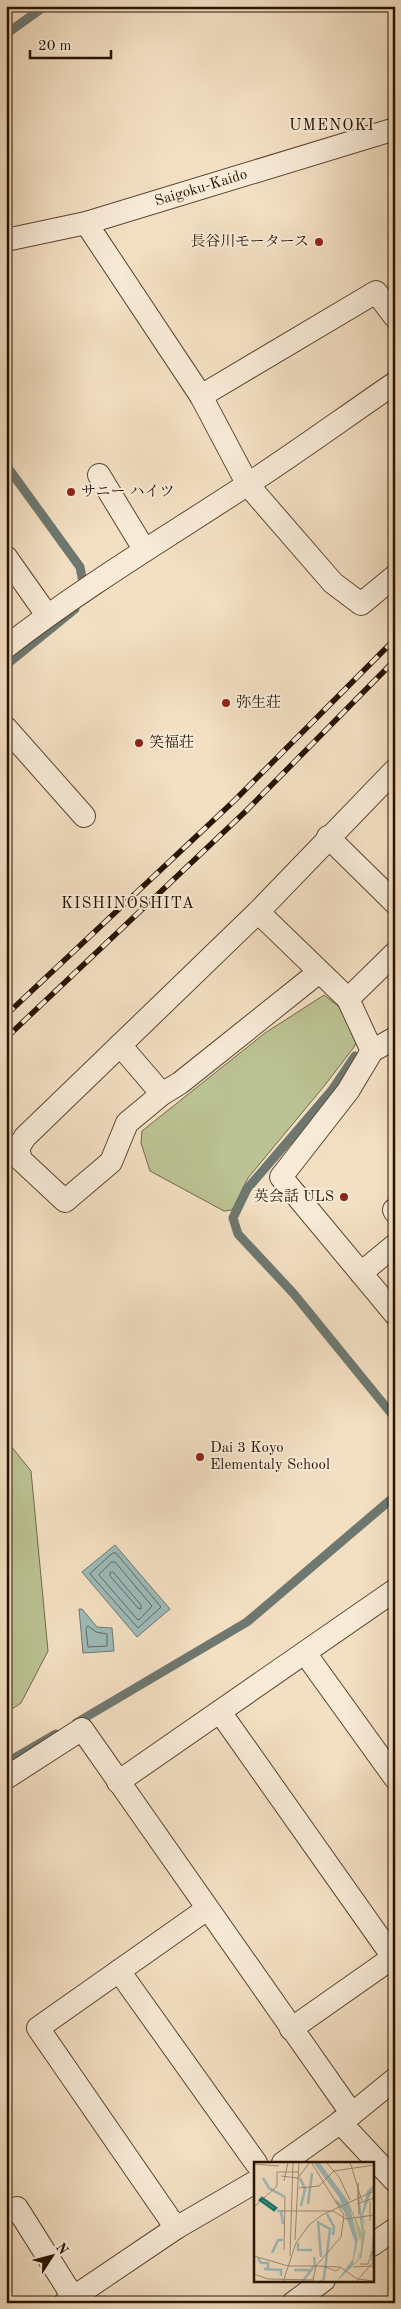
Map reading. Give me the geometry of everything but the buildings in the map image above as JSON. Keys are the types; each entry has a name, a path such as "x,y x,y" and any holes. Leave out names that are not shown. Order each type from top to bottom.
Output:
{"street":[{"name":"Saigoku-Kaido","path":"6,240 86,223 395,130"},
{"path":"86,223 201,396 248,485 333,583 361,604 395,576"},
{"path":"201,396 376,292 395,317"},
{"path":"6,647 47,615 144,549 248,485 395,382"},
{"path":"99,475 144,549"},
{"path":"6,557 47,615"},
{"path":"6,728 84,816"},
{"path":"319,972 180,1083 162,1094 127,1124 111,1162 65,1201 21,1160 18,1148 26,1137 258,912 328,837 395,770"},
{"path":"328,837 395,903"},
{"path":"258,912 348,999 372,1051"},
{"path":"348,999 395,952"},
{"path":"395,1038 372,1051 348,1091 281,1177 395,1314"},
{"path":"120,1045 162,1094"},
{"path":"361,1273 395,1245"},
{"path":"118,1782 394,1592"},
{"path":"305,1653 395,1778"},
{"path":"220,1712 394,1956 291,2029"},
{"path":"6,1778 82,1729 291,2029 346,2118 395,2181"},
{"path":"176,2228 38,2028 207,1909"},
{"path":"119,1971 255,2162"},
{"path":"285,2162 346,2118 395,2079"},
{"path":"17,2208 69,2300 176,2228 254,2183"},
{"path":"374,2245 395,2229"},
{"path":"293,2303 321,2282"}],"green space":[{"path":"324,995 356,1020 359,1036 354,1047 325,1085 248,1178 232,1210 224,1211 150,1171 141,1143 142,1131 265,1033"},
{"path":"6,1440 31,1471 48,1651 21,1703 6,1713"}],"water":[{"path":"115,1545 170,1609 137,1637 82,1572"},
{"path":"79,1609 82,1609 97,1627 112,1628 114,1651 83,1653"}],"waterway":[{"path":"6,34 45,6"},
{"path":"6,465 80,567 84,588"},
{"path":"6,665 75,609"},
{"path":"355,1056 332,1090 247,1189 233,1218 238,1234 294,1294 395,1418"},
{"path":"76,1723 247,1622 395,1496"},
{"path":"6,1763 56,1734"}],"railway":[{"path":"6,1015 234,801 395,639"},
{"path":"6,1038 246,811 395,660"}],"place":[{"name":"長谷川モータース","path":"319,242"},
{"name":"サニー ハイツ","path":"71,492"},
{"name":"弥生荘","path":"226,703"},
{"name":"笑福荘","path":"139,743"},
{"name":"英会話 ULS","path":"344,1197"},
{"name":"Dai 3 Koyo Elementaly School","path":"200,1457"}],"district":[{"name":"UMENOKI","path":"332,126"},
{"name":"KISHINOSHITA","path":"128,904"}]}
